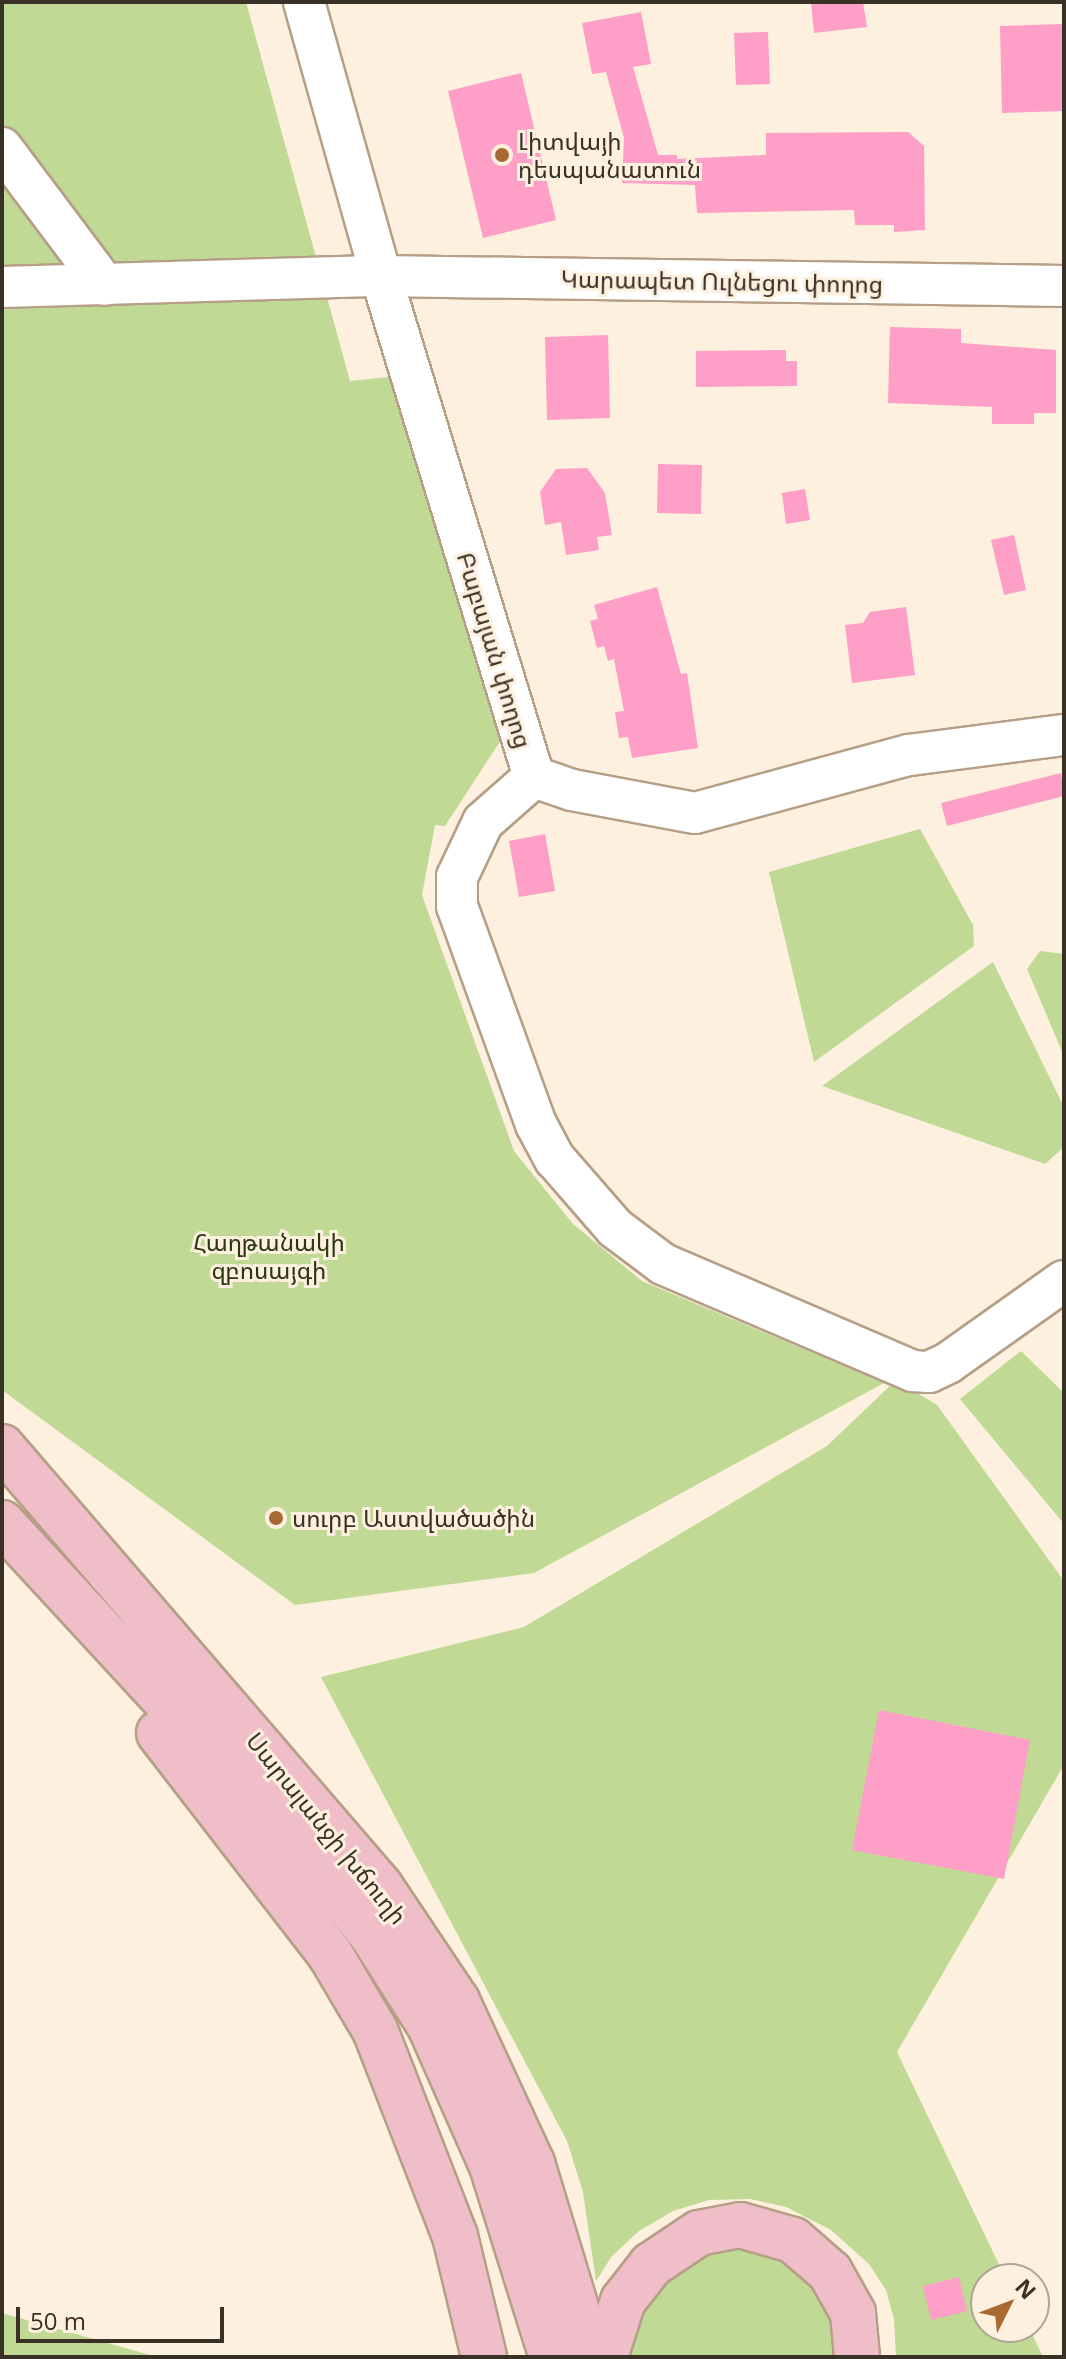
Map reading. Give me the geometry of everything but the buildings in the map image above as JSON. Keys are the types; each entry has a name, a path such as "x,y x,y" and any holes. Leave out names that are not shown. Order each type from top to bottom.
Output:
{"main road":[{"name":"Սարալանջի խճուղի","path":"2,1447 380,1886 457,2001 532,2163 591,2357"},
{"name":"Սարալանջի խճուղի","path":"2,1523 295,1841 372,1935 430,2026 492,2166 552,2357"},
{"path":"90,1619 154,1727 330,1954 375,2030 455,2236 484,2357"},
{"path":"605,2357 623,2301 651,2265 699,2233 740,2225 793,2240 830,2272 853,2313 857,2357"}],"street":[{"name":"Բաբայան փողոց","path":"304,2 381,276 534,777 572,790 695,813 909,755 1064,735"},
{"path":"2,148 105,285"},
{"name":"Կարապետ Ուլնեցու փողոց","path":"2,287 381,276 1064,286"},
{"path":"534,777 483,822 457,877 457,906 553,1121 555,1159 615,1228 663,1264 913,1371 929,1372 948,1363 1064,1281"}],"green space":[{"name":"Հաղթանակի զբոսայգի","path":"2,2 246,2 350,381 398,376 501,740 445,826 435,825 422,895 514,1151 573,1224 642,1281 884,1383 534,1573 295,1605 2,1390"},
{"path":"920,829 973,925 974,946 814,1062 769,872"},
{"path":"1040,951 1064,954 1064,1056 1027,969"},
{"path":"993,962 1064,1107 1064,1147 1045,1164 822,1086"},
{"path":"1021,1351 1064,1393 1064,1524 960,1399"},
{"path":"896,1380 937,1405 1064,1581 1064,1765 897,2052 998,2263 970,2263 970,2343 1036,2343 1043,2357 896,2357 894,2319 886,2290 869,2264 831,2230 786,2207 750,2199 709,2200 673,2211 639,2231 612,2256 596,2281 583,2192 567,2141 321,1677 524,1627 827,1446"},
{"path":"725,2244 776,2252 828,2297 844,2357 623,2357 649,2281"},
{"path":"2,2313 157,2357 2,2357"}],"place":[{"name":"Լիտվայի դեսպանատուն","path":"502,155"},
{"name":"սուրբ Աստվածածին","path":"276,1518"}]}
